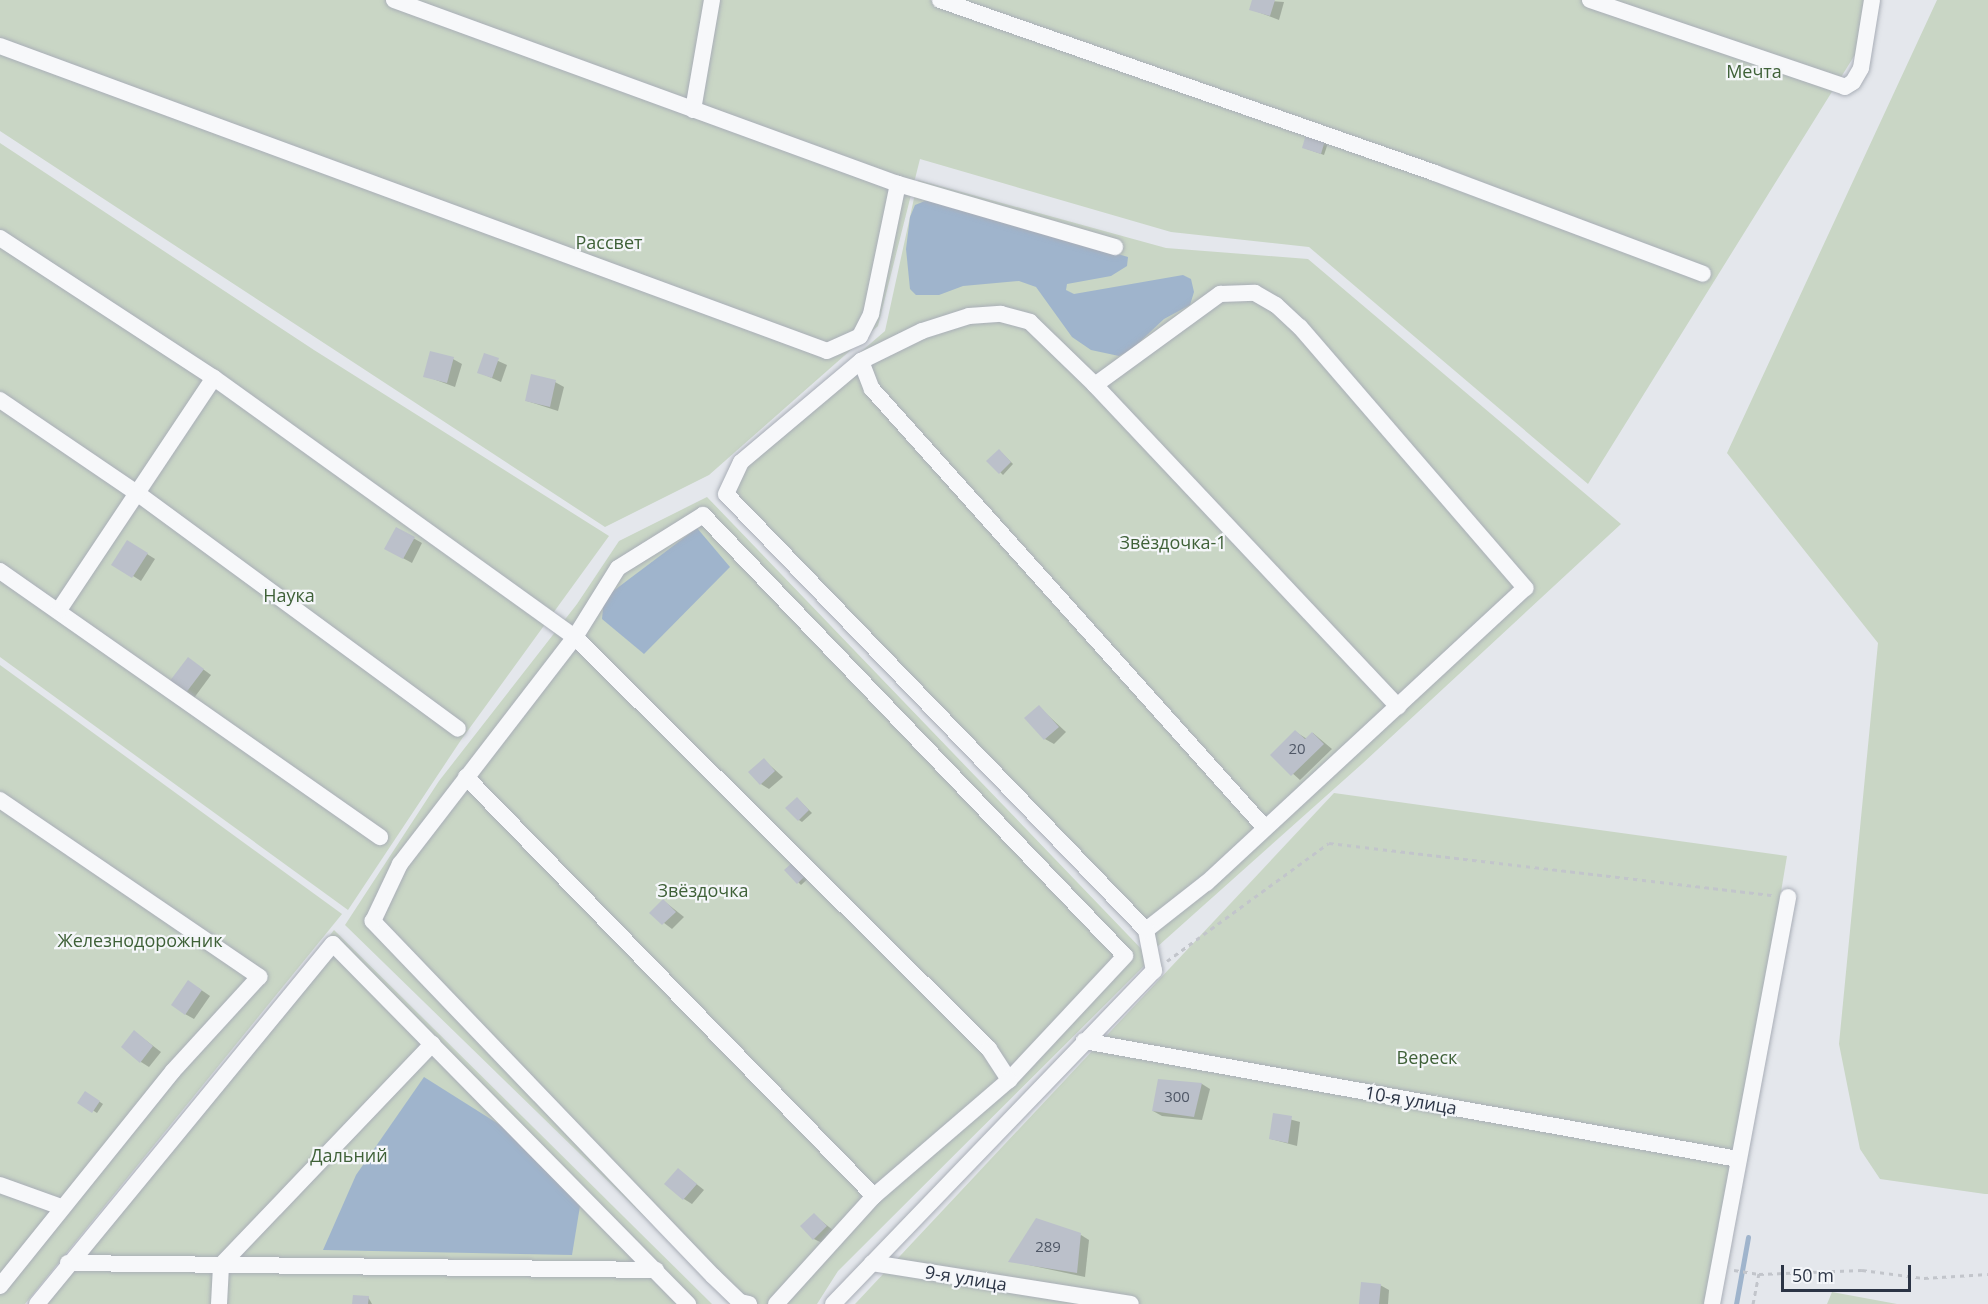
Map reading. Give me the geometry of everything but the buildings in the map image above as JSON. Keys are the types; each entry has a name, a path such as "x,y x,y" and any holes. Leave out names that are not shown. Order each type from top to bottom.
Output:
{"street":[{"path":"394,0 898,184 1115,247"},
{"path":"693,110 712,0"},
{"path":"940,0 1435,173 1703,274"},
{"path":"1590,0 1845,87 1853,82 1861,68 1872,0"},
{"path":"0,46 827,351 860,336 871,314 898,184"},
{"path":"0,238 213,378 575,637 989,1049 1009,1080"},
{"path":"1095,385 1220,294 1255,293 1276,305 1300,327 1525,588 1206,883 1146,930"},
{"path":"833,1304 1084,1041 1154,971 1146,930 726,494 741,462 861,361 922,331 969,316 1001,314 1030,322 1095,385 1398,707"},
{"path":"861,361 872,389 1265,828"},
{"path":"59,610 213,378"},
{"path":"0,400 137,493 459,729"},
{"path":"748,1304 740,1302 713,1276 373,921 400,864 575,637 618,568 703,515 1125,956 1009,1080 874,1196 776,1304"},
{"path":"0,571 59,610 380,837"},
{"path":"466,777 874,1196"},
{"path":"0,800 259,977 173,1071 61,1207 0,1286"},
{"path":"1712,1304 1788,897"},
{"path":"38,1304 68,1263 333,944 688,1304"},
{"name":"10-я улица","path":"1084,1041 1738,1159"},
{"path":"219,1304 221,1265 432,1044"},
{"path":"0,1185 61,1207"},
{"path":"68,1263 656,1270"},
{"name":"9-я улица","path":"872,1263 1131,1304"}],"path":[{"path":"1154,971 1329,843 1788,897"},
{"path":"1719,1267 1759,1274 1862,1270 1924,1278 1988,1274"},
{"path":"1753,1304 1759,1274"}],"green space":[{"name":"Рассвет","path":"0,0 1877,0 1861,45 1588,484 1309,247 1171,232 920,159 878,326 709,475 605,527 0,131"},
{"path":"1937,0 1988,0 1988,1194 1880,1179 1860,1149 1839,1044 1878,643 1727,453"},
{"name":"Наука","path":"0,143 314,350 609,536 461,740 348,910 0,657"},
{"name":"Звёздочка-1","path":"918,180 1166,248 1308,259 1621,524 1363,763 1157,947 719,490 732,463 885,331"},
{"name":"Звёздочка","path":"707,497 1151,959 838,1271 817,1304 734,1304 345,925 439,781 577,604 619,541"},
{"name":"Железнодорожник","path":"0,665 342,914 25,1304 0,1304"},
{"name":"Вереск","path":"1334,793 1787,856 1712,1304 855,1304"},
{"name":"Дальний","path":"334,930 712,1304 44,1304"},
{"path":"1832,1292 1897,1304 1827,1304"}],"water":[{"path":"925,201 944,202 1128,257 1127,266 1111,276 1067,284 1066,290 1074,294 1183,275 1191,279 1194,292 1190,305 1164,319 1131,350 1119,356 1091,350 1072,337 1036,287 1019,281 963,286 939,295 916,295 910,289 906,249 910,217 915,205"},
{"path":"697,528 730,567 644,654 602,619 604,598"},
{"path":"424,1077 527,1142 580,1206 572,1255 323,1250 356,1175"}],"waterway":[{"path":"1736,1304 1748,1237"}],"park label":[{"name":"Мечта","path":"1754,71"}]}
